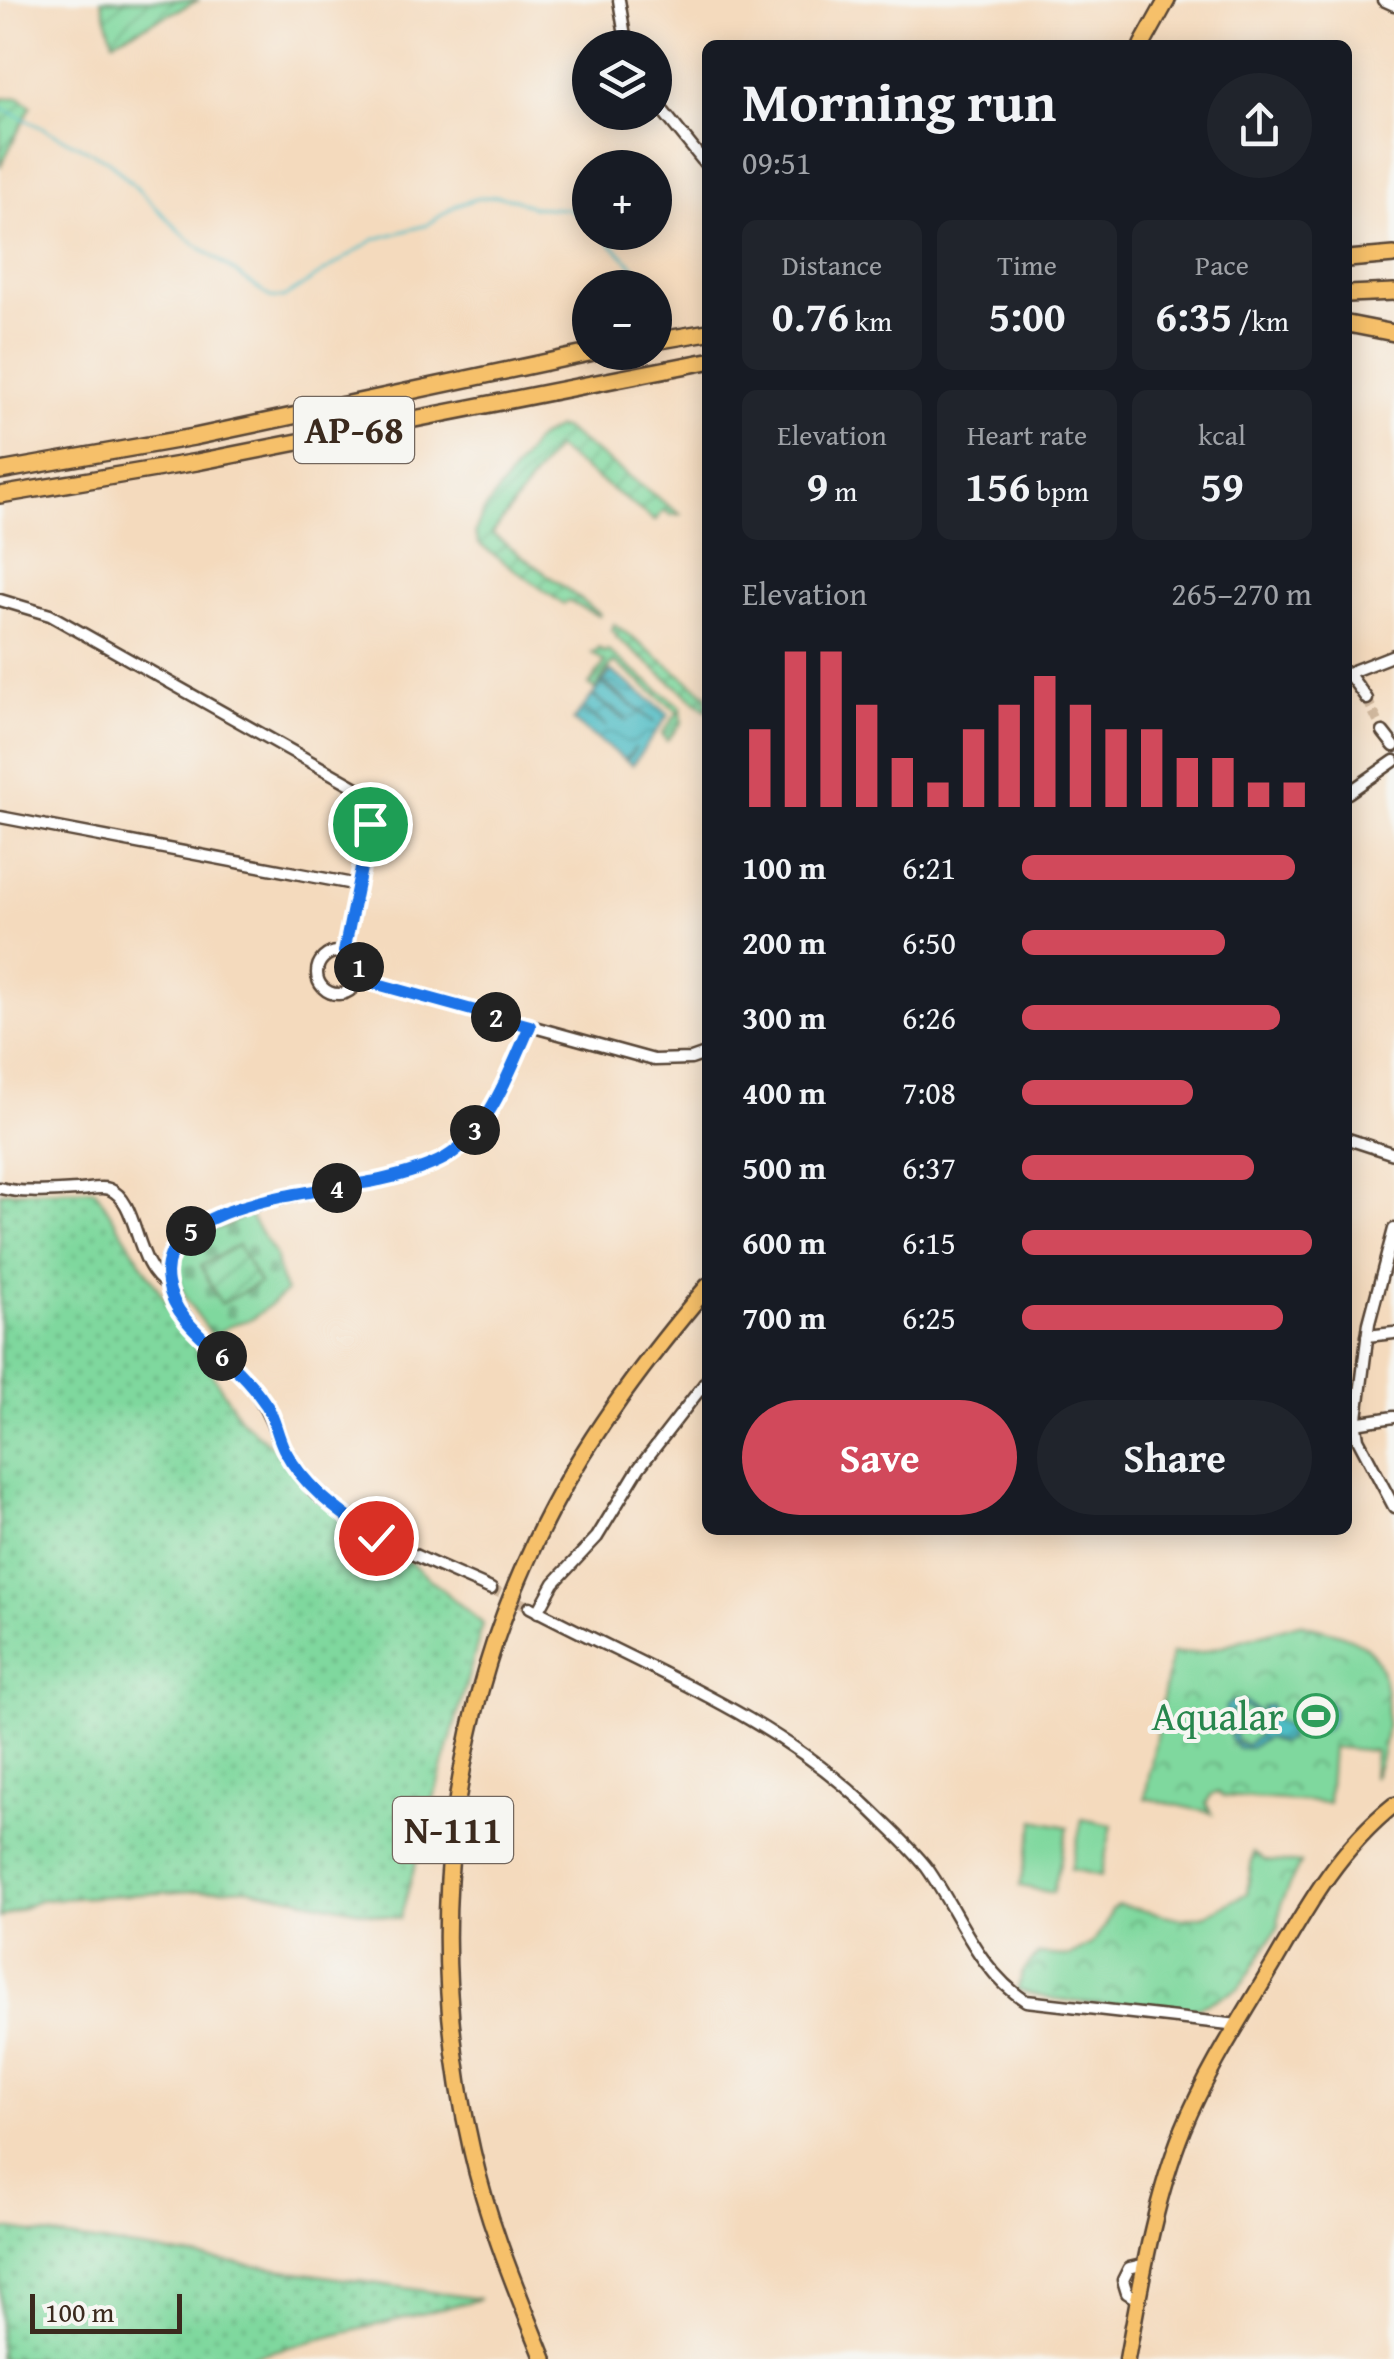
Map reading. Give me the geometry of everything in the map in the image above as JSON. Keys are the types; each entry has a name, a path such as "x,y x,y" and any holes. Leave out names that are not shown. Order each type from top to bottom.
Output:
{"highway":[{"path":"1145,40 1168,0"},
{"path":"1352,261 1394,254"},
{"path":"1352,262 1394,263"},
{"path":"1352,294 1394,292"},
{"path":"1352,325 1394,334"},
{"path":"672,338 702,333"},
{"name":"AP-68","path":"0,472 194,438 572,357"},
{"name":"AP-68","path":"0,495 197,462 702,362"},
{"name":"N-111","path":"544,2359 484,2197 454,2054 445,1932 458,1794 475,1708 494,1644 550,1511 610,1412 702,1294"}],"main road":[{"path":"1128,2359 1146,2264 1184,2127 1319,1885 1364,1831 1394,1805"}],"street":[{"path":"619,0 624,30"},
{"path":"1383,0 1394,5"},
{"path":"672,122 702,160"},
{"path":"0,600 50,615 359,789 371,810 344,952"},
{"path":"1352,671 1394,655"},
{"path":"1352,679 1367,700"},
{"path":"1383,732 1394,746"},
{"path":"1352,790 1394,761"},
{"path":"0,817 358,885"},
{"path":"344,952 355,959 359,979 356,986 343,994 328,991 318,980 318,964 329,954 344,952"},
{"path":"359,979 654,1060 702,1055"},
{"path":"168,1286 168,1260 182,1238 209,1218 247,1205 380,1180 422,1169 448,1156 472,1135 503,1085 530,1026"},
{"path":"1352,1140 1394,1154"},
{"path":"0,1188 16,1192 108,1188 125,1202 140,1250 155,1278 168,1286 186,1318 209,1346 238,1370 268,1407 284,1449 316,1495 376,1538 492,1589"},
{"path":"1394,1230 1367,1336 1352,1423 1394,1507"},
{"path":"1367,1336 1394,1333"},
{"path":"702,1388 639,1468 596,1537 534,1609 773,1732 815,1761 868,1806 926,1866 990,1970 1005,1988 1026,2002 1238,2025"},
{"path":"1352,1423 1394,1416"}],"green space":[{"path":"101,0 199,0 113,41"},
{"path":"19,97 31,106 0,167 0,99"},
{"path":"557,428 564,429 680,514 671,515 664,510 655,521 555,448 492,534 599,616 568,601 563,604 479,544 475,532 484,511 537,439"},
{"path":"614,624 702,691 702,707 616,637 612,631"},
{"path":"599,648 605,653 607,650 681,707 682,722 667,741 662,734 678,712 617,664 612,664 595,690 589,685 605,662 592,653"},
{"path":"95,1189 241,1420 483,1624 400,1919 246,1888 40,1900 0,1918 0,1192"},
{"path":"248,1213 275,1254 286,1292 252,1319 212,1336 185,1297 172,1259 208,1230 227,1226"},
{"path":"238,1245 259,1283 221,1304 201,1266"},
{"name":"Aqualar","path":"1299,1623 1357,1641 1379,1665 1387,1715 1383,1750 1373,1777 1375,1751 1332,1747 1328,1803 1223,1796 1218,1792 1206,1804 1212,1813 1145,1798 1171,1654 1202,1652"},
{"path":"1082,1819 1112,1825 1101,1876 1071,1869"},
{"path":"1035,1820 1068,1827 1053,1893 1020,1886"},
{"path":"1253,1853 1266,1861 1300,1863 1281,1902 1278,1927 1238,1989 1189,2010 1055,2000 1017,1990 1023,1972 1038,1954 1069,1956 1090,1945 1118,1905 1183,1919 1206,1915 1247,1893"},
{"path":"6,2229 480,2299 241,2359 0,2359 0,2234"}],"water":[{"path":"611,671 669,714 632,765 626,761 636,747 625,760 573,721 582,709 607,727 583,708 592,696 628,722 593,695 601,683 655,723 603,682"},
{"name":"Aqualar","path":"1316,1696 1329,1701 1334,1714 1329,1727 1316,1732 1303,1727 1298,1714 1303,1701"},
{"path":"1231,1702 1247,1703 1264,1716 1262,1707 1271,1705 1275,1720 1290,1733 1288,1740 1280,1743 1267,1738 1250,1748 1238,1748 1230,1733 1235,1733 1237,1743 1246,1745 1257,1737 1261,1724 1255,1713 1243,1706 1231,1711 1234,1724 1229,1724 1225,1707"}],"waterway":[{"path":"0,107 109,161 187,238 270,297 283,298 375,239 427,225 455,206 475,199 495,196 531,207 572,211"},
{"path":"617,250 638,270"}],"tunnel":[{"path":"1367,699 1383,732"},
{"path":"491,1589 530,1607"}],"place":[{"name":"Aqualar","path":"1316,1716"}],"route":[{"path":"370,824 344,952 355,959 359,979 530,1026 503,1085 472,1135 448,1156 422,1169 380,1180 247,1205 209,1218 182,1238 168,1260 168,1286 186,1318 209,1346 238,1370 268,1407 284,1449 316,1495 376,1538"}]}
